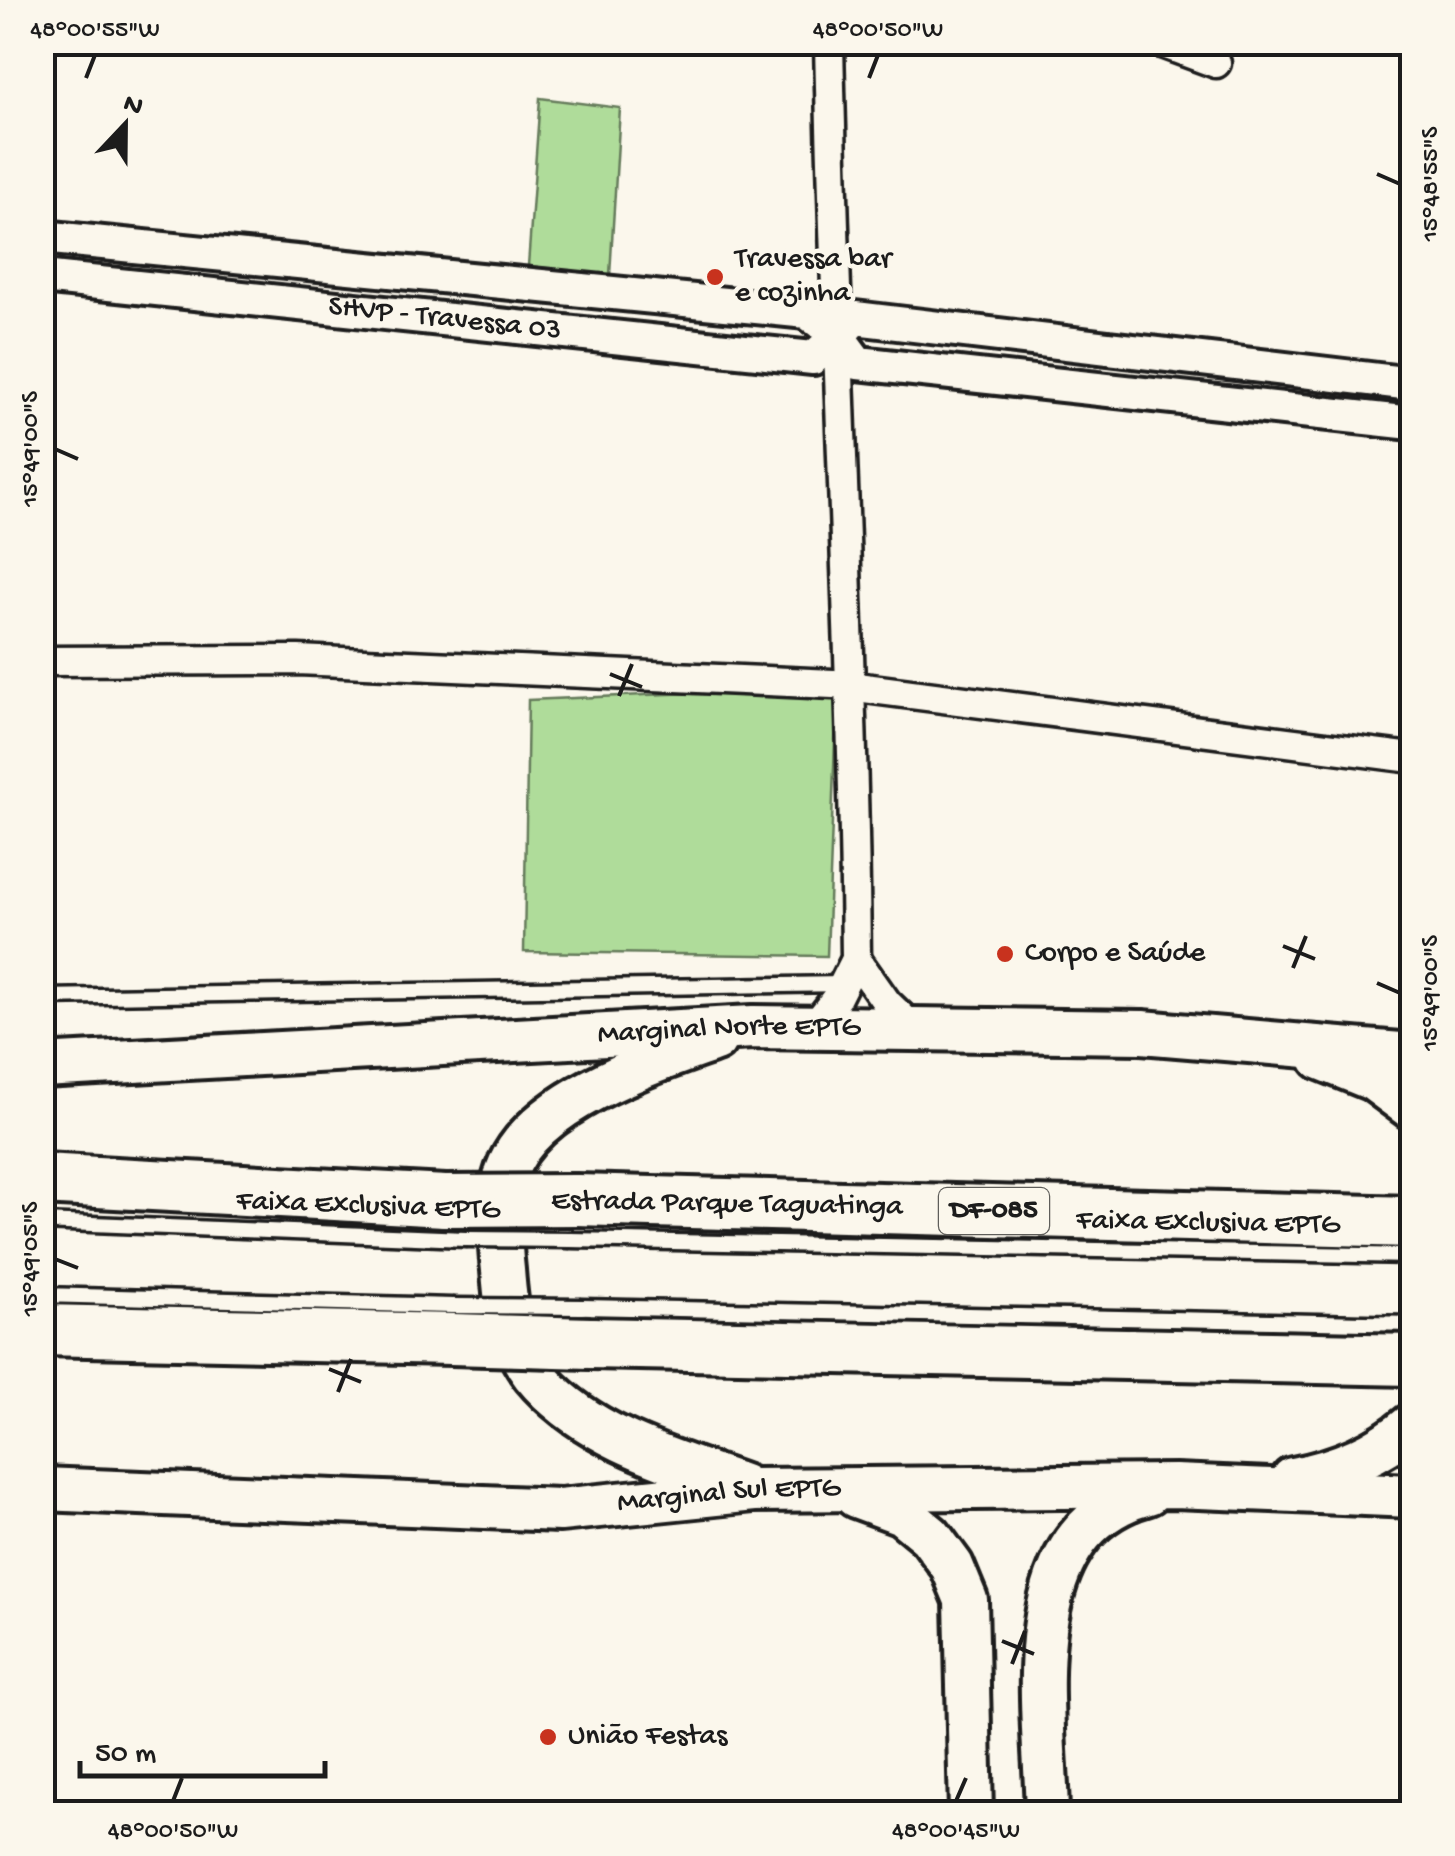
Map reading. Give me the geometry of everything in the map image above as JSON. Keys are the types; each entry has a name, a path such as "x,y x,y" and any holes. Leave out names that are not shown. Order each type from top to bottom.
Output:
{"highway":[{"name":"Estrada Parque Taguatinga","path":"42,1179 455,1220 1412,1222"},
{"path":"42,1330 452,1323 586,1325 1412,1360"}],"main road":[{"name":"Marginal Norte EPTG","path":"42,1066 814,1026 1142,1032 1412,1055"},
{"path":"753,1027 628,1071 590,1090 545,1124 516,1155 503,1184 500,1238 506,1304 518,1355 542,1384 574,1412 632,1446 754,1490"},
{"path":"1279,1042 1373,1079 1412,1108"},
{"path":"1239,1489 1330,1472 1392,1443 1412,1425"},
{"path":"1047,1814 1044,1627 1058,1572 1069,1546 1090,1521 1120,1500 1175,1486"},
{"name":"Marginal Sul EPTG","path":"42,1490 560,1510 754,1490 1175,1486 1412,1496"},
{"path":"832,1490 878,1501 902,1514 930,1536 952,1566 966,1600 971,1814"}],"street":[{"path":"814,1026 850,971 853,686 829,42"},
{"path":"1160,42 1216,63"},
{"name":"SHVP - Travessa 03","path":"42,237 807,312 838,336 858,363 1412,423"},
{"name":"SHVP - Travessa 03","path":"42,277 813,358 855,318 1412,384"},
{"path":"42,661 298,660 853,686 1412,758"},
{"path":"850,971 912,1026"}],"lane":[{"path":"42,997 850,971"},
{"name":"Faixa Exclusiva EPTG","path":"42,1222 455,1220"},
{"name":"Faixa Exclusiva EPTG","path":"573,1220 1412,1256"},
{"path":"42,1295 452,1323"},
{"path":"586,1325 1412,1324"}],"green space":[{"path":"540,98 620,108 610,275 528,266"},
{"path":"837,687 827,956 524,952 528,700"}],"place":[{"name":"Travessa bar e cozinha","path":"715,277"},
{"name":"Corpo e Saúde","path":"1005,954"},
{"name":"União Festas","path":"548,1737"}]}
